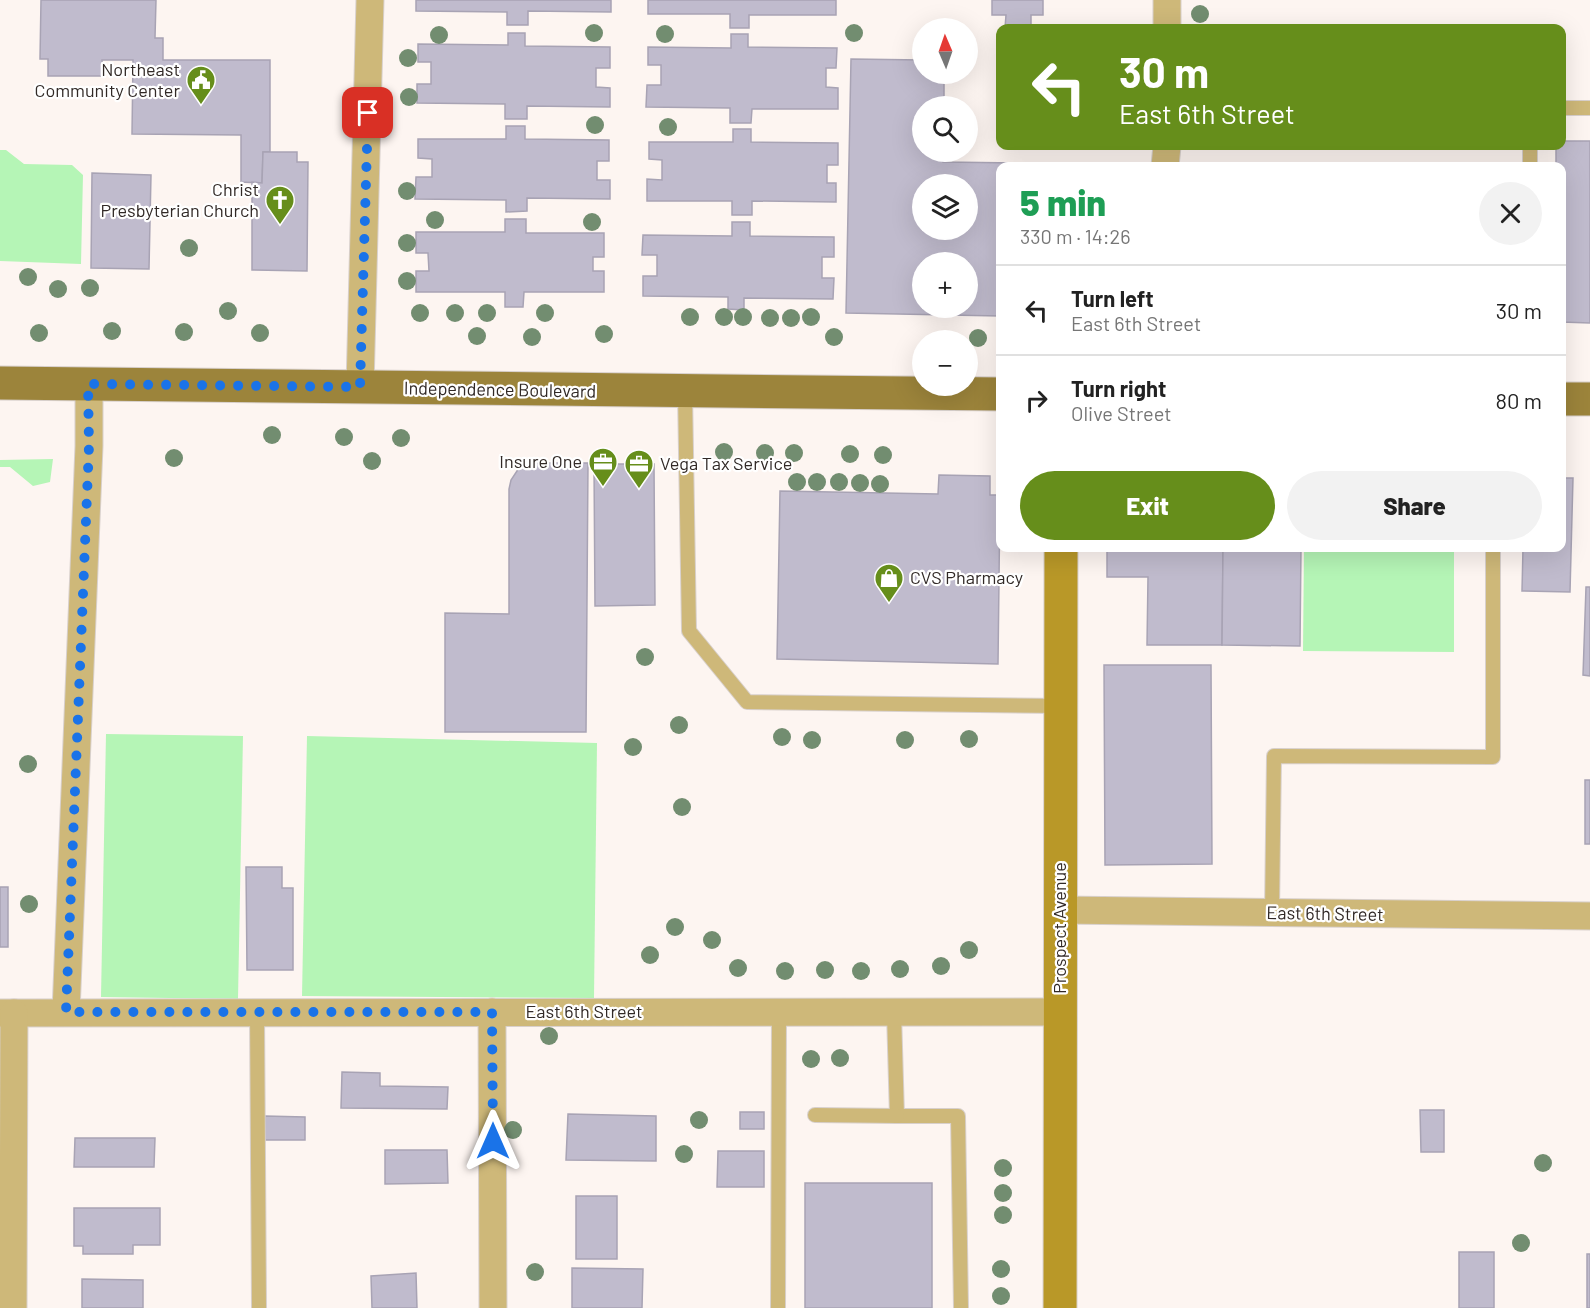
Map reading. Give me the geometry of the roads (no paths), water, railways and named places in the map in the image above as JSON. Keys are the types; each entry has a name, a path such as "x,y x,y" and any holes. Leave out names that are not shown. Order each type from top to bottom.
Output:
{"main road":[{"name":"Independence Boulevard","path":"0,383 996,394"},
{"path":"1566,399 1590,399"},
{"name":"Prospect Avenue","path":"1060,1308 1061,552"}],"street":[{"path":"360,387 370,0"},
{"path":"1167,0 1167,24"},
{"path":"66,1012 89,446 88,384"},
{"name":"East 6th Street","path":"1060,910 1590,916"},
{"path":"492,1012 493,1308"},
{"name":"East 6th Street","path":"7,1013 1061,1012"},
{"path":"7,1013 13,1308"}],"lane":[{"path":"1566,108 1590,108"},
{"path":"685,392 689,631 747,702 1061,706"},
{"path":"1272,913 1274,756 1493,757 1493,552"},
{"path":"257,1011 259,1308"},
{"path":"778,1308 779,1012"},
{"path":"894,1013 897,1116"},
{"path":"815,1115 958,1116 961,1308"}],"place":[{"name":"Northeast Community Center","path":"201,106"},
{"name":"Christ Presbyterian Church","path":"280,226"},
{"name":"Insure One","path":"603,488"},
{"name":"Vega Tax Service","path":"639,490"},
{"name":"CVS Pharmacy","path":"889,604"}]}
